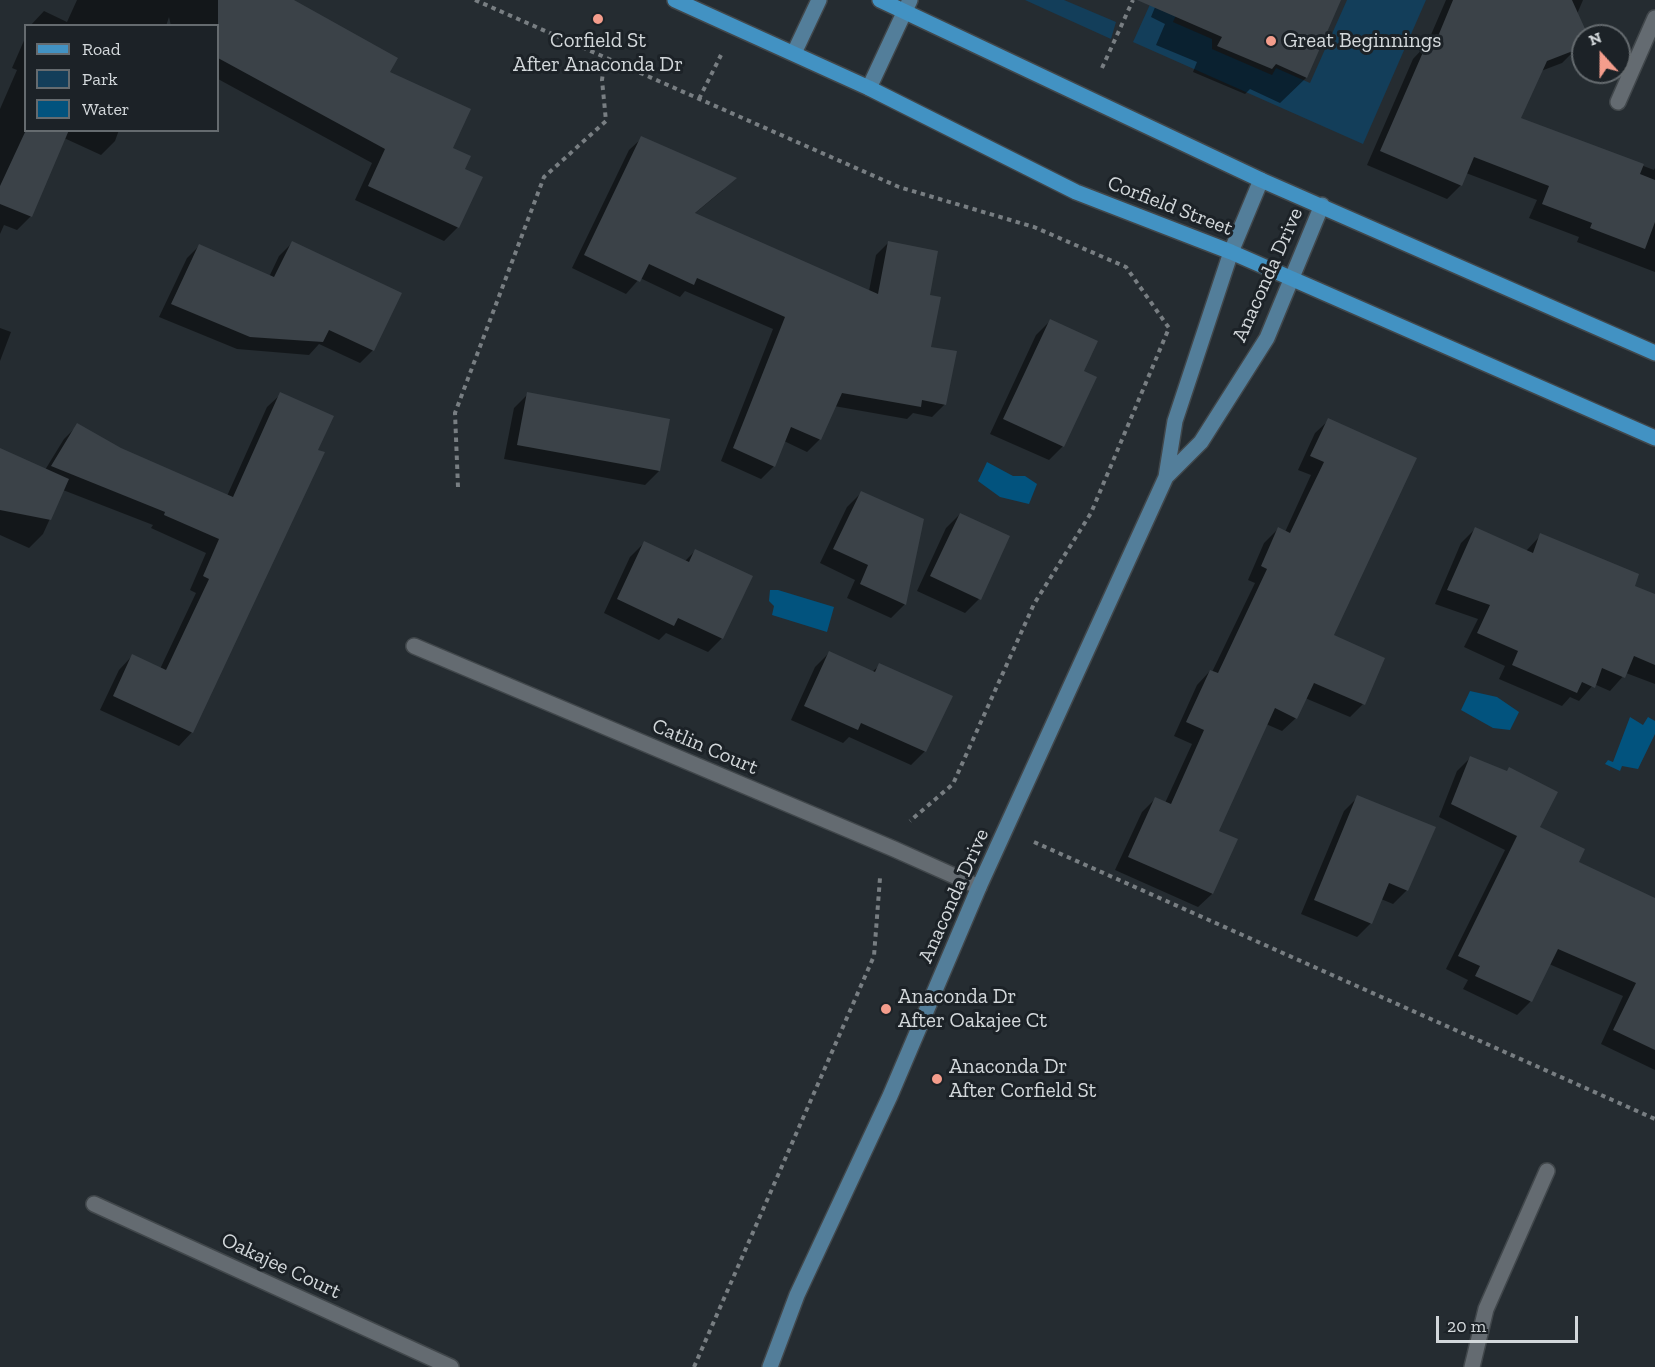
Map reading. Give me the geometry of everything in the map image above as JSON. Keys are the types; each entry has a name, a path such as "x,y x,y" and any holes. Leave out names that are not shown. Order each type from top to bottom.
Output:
{"main road":[{"name":"Corfield Street","path":"675,0 869,88 1076,192 1231,252 1655,438"},
{"path":"794,53 819,0"},
{"path":"880,0 908,5 1261,180 1655,353"},
{"path":"869,88 908,5"},
{"name":"Anaconda Drive","path":"770,1367 797,1295 890,1096 979,887 1166,477 1174,421 1231,252 1261,180"},
{"name":"Anaconda Drive","path":"1166,477 1201,442 1267,338 1322,205"}],"street":[{"path":"1618,102 1655,18"},
{"name":"Catlin Court","path":"414,646 979,887"},
{"path":"1472,1367 1486,1309 1547,1171"},
{"name":"Oakajee Court","path":"94,1204 451,1367"}],"path":[{"path":"475,0 899,187 1034,227 1126,267 1168,328 1091,513 1034,604 953,784 911,818 879,879 874,956 694,1367"},
{"path":"1101,72 1133,0"},
{"path":"458,487 455,413 544,177 606,121 602,80 605,57"},
{"path":"1006,830 1655,1119"}],"green space":[{"path":"1025,0 1064,0 1116,22 1111,39"},
{"path":"1152,0 1182,1 1173,22 1212,39 1212,49 1272,75 1276,68 1310,83 1347,0 1426,0 1363,144 1133,42"}],"water":[{"path":"987,462 1013,476 1025,476 1037,484 1029,504 1000,497 978,481"},
{"path":"770,590 778,590 834,607 827,632 772,615 774,606 769,601"},
{"path":"1470,691 1497,697 1519,712 1510,730 1493,728 1461,710"},
{"path":"1630,717 1643,725 1648,717 1655,721 1655,734 1638,769 1622,766 1620,771 1605,764 1608,760 1613,762"}],"building":[{"path":"218,0 294,0 398,58 390,72 471,109 453,148 471,156 465,169 483,177 459,228 368,186 385,149 219,59"},
{"name":"Great Beginnings","path":"1137,0 1341,0 1307,78 1276,64 1272,69 1217,46 1222,37"},
{"path":"1453,0 1572,0 1583,24 1571,24 1571,52 1547,61 1521,118 1644,164 1640,174 1655,180 1655,222 1645,249 1590,228 1592,223 1542,204 1549,186 1474,157 1462,186 1380,151 1427,43 1434,46"},
{"path":"25,132 68,132 32,217 0,204 0,186"},
{"path":"641,136 737,178 695,213 878,294 888,241 938,251 930,295 941,297 931,347 957,351 946,405 922,400 921,407 842,393 821,440 791,427 775,467 733,448 785,317 697,278 694,285 649,264 640,282 584,255"},
{"path":"292,241 402,293 374,351 329,330 323,342 250,337 171,304 199,244 274,277"},
{"path":"1050,319 1098,341 1084,371 1097,377 1064,447 1003,419"},
{"path":"280,392 334,416 318,450 325,452 193,733 113,696 132,654 166,670 209,579 203,576 219,539 164,515 165,512 51,466 77,423 121,448 233,497"},
{"path":"527,392 670,419 660,471 517,445"},
{"path":"1328,418 1417,458 1334,635 1385,658 1365,705 1314,683 1297,719 1275,708 1219,831 1238,839 1213,894 1128,857 1155,797 1171,804 1204,730 1186,722 1210,670 1218,673 1267,569 1261,566 1278,527 1290,533 1324,462 1310,456"},
{"path":"0,448 69,479 51,520 0,510"},
{"path":"861,491 924,519 906,605 860,584 868,565 833,549"},
{"path":"960,513 1010,536 981,600 930,576"},
{"path":"1475,527 1533,553 1540,533 1639,574 1635,586 1655,594 1655,665 1634,656 1625,678 1602,668 1595,688 1582,682 1577,693 1512,665 1518,651 1477,633 1490,605 1447,590"},
{"path":"644,541 689,562 695,549 753,576 723,639 678,618 674,626 617,599"},
{"path":"829,651 875,672 879,663 953,696 926,752 861,723 858,730 804,706"},
{"path":"1470,756 1507,771 1509,767 1558,792 1540,827 1585,849 1579,862 1655,898 1655,1050 1613,1030 1636,983 1558,949 1532,1002 1475,976 1480,966 1458,956 1517,836 1451,804"},
{"path":"1357,795 1436,827 1408,891 1389,883 1372,924 1314,900"}],"place":[{"name":"Corfield St After Anaconda Dr","path":"598,19"},
{"name":"Great Beginnings","path":"1271,41"},
{"name":"Anaconda Dr After Oakajee Ct","path":"886,1009"},
{"name":"Anaconda Dr After Corfield St","path":"937,1079"}]}
